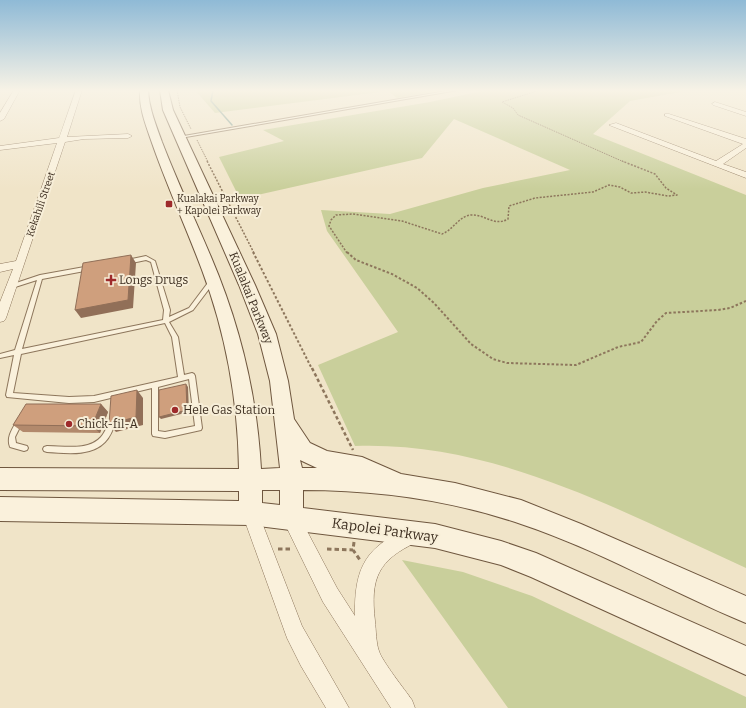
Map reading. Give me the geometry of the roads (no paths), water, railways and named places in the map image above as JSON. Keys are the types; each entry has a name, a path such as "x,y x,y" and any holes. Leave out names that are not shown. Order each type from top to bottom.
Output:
{"main road":[{"path":"150,123 185,216 212,280 234,342 244,412 251,480 250,513"},
{"name":"Kualakai Parkway","path":"179,123 187,136 267,334 279,381 284,415 292,478 291,518"},
{"path":"284,415 302,450 325,460 362,467 405,486"},
{"path":"0,479 251,480 292,478 405,486 464,496 521,512 581,536 746,610"},
{"name":"Kapolei Parkway","path":"0,510 250,513 421,534 466,543 536,566 746,661"}],"street":[{"name":"Kekahili Street","path":"0,318 68,123"},
{"path":"691,123 746,142"},
{"path":"613,125 746,175"},
{"path":"0,148 62,140 128,136"},
{"path":"718,164 746,145"},
{"path":"0,268 20,264"},
{"path":"250,513 294,631 308,659 338,708"},
{"path":"291,518 330,595 404,708"},
{"path":"369,654 363,602 366,580 378,558 393,544 421,534"}],"lane":[{"path":"187,136 263,123"},
{"path":"123,262 146,258 153,261 166,310 166,321 175,337 182,379"},
{"path":"12,286 40,277 100,266"},
{"path":"40,277 18,352 8,395 32,400 114,398 155,385 192,376 194,406 199,428 165,435 155,434 155,385"},
{"path":"0,356 166,321 191,309 212,280"},
{"path":"47,448 92,448 102,442 109,431 113,412"},
{"path":"155,415 163,413"},
{"path":"23,415 12,437 12,445 24,448"}],"place":[{"name":"Kualakai Parkway + Kapolei Parkway","path":"169,204"},
{"name":"Longs Drugs","path":"111,280"},
{"name":"Hele Gas Station","path":"175,410"},
{"name":"Chick-fil-A","path":"69,424"}]}
